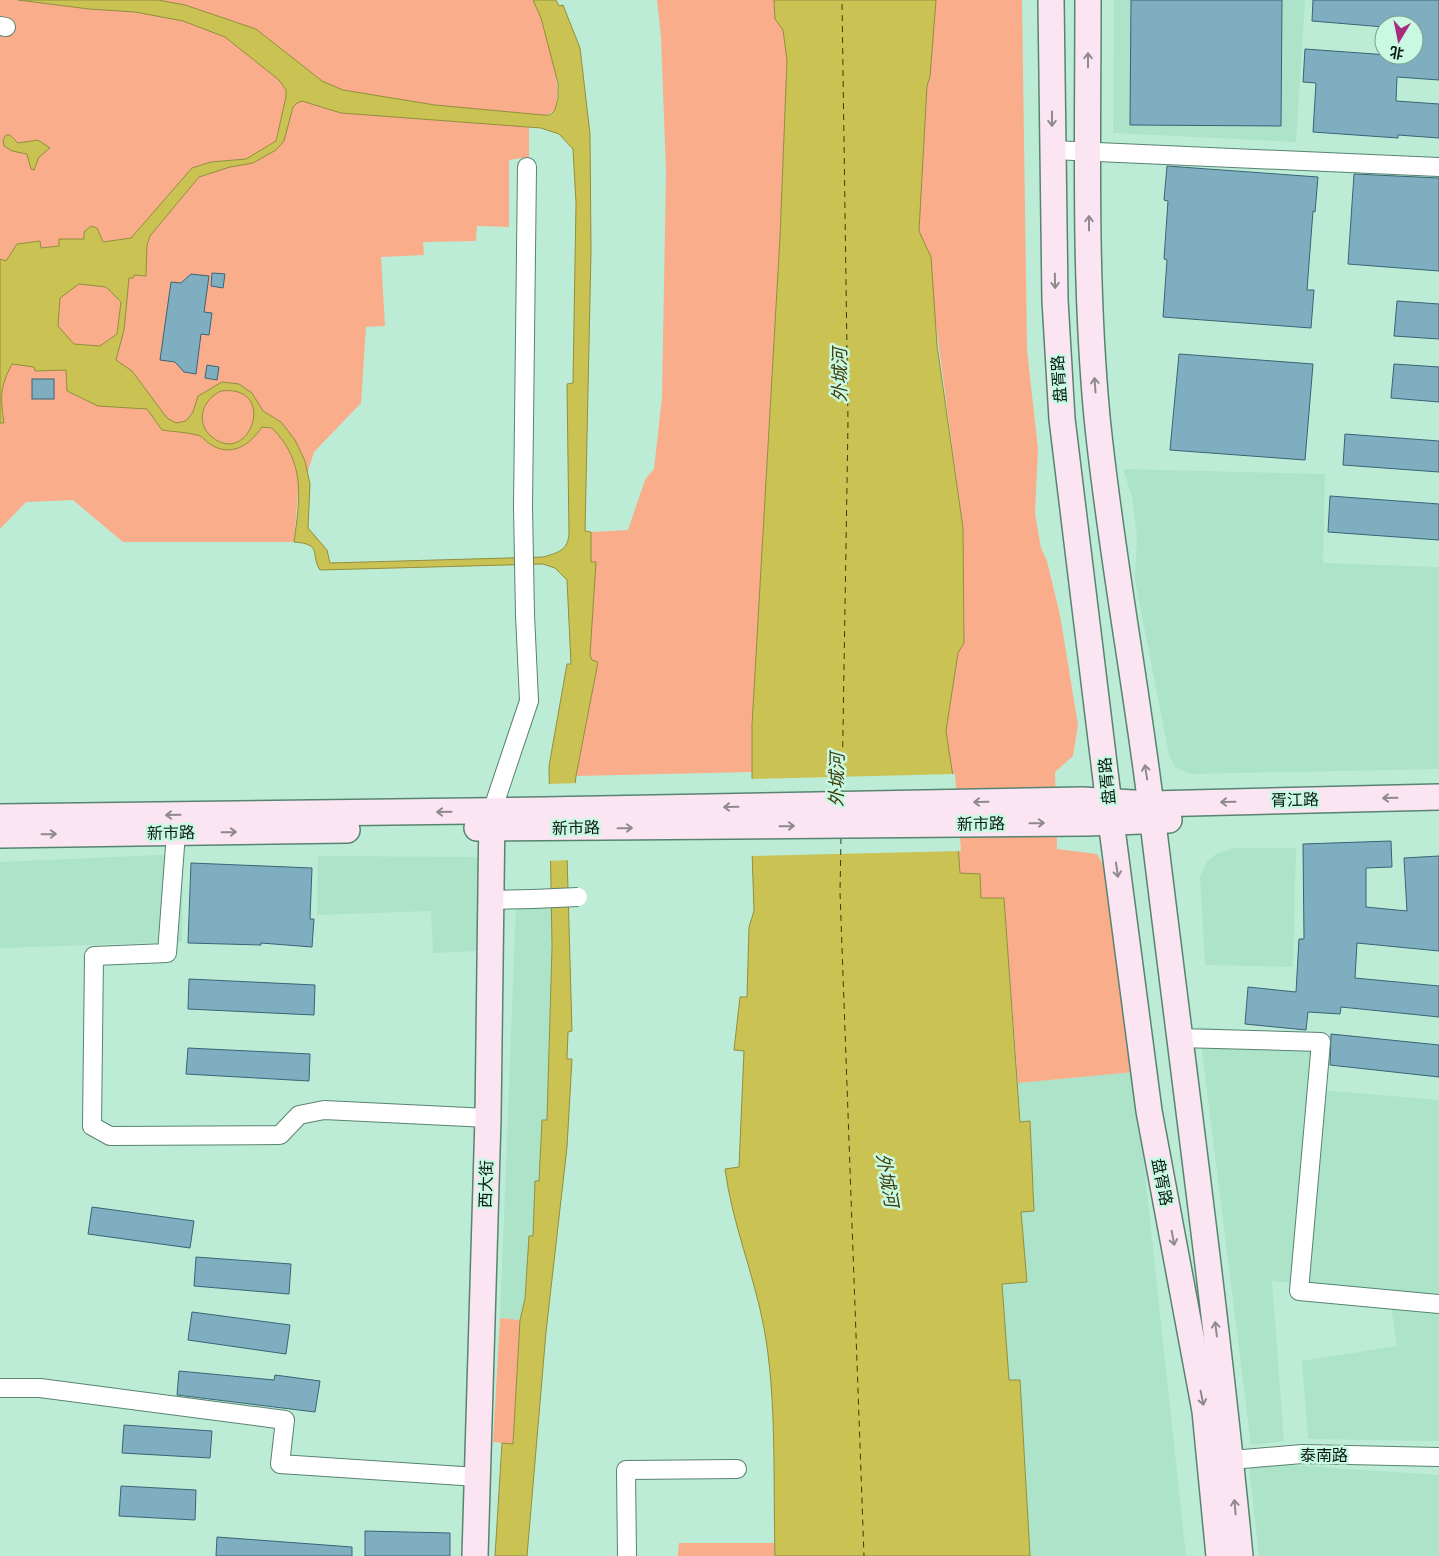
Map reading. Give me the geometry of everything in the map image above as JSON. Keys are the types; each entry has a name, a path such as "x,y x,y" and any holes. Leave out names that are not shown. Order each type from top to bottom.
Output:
{"main road":[{"name":"盘胥路","path":"1052,0 1052,150 1056,345 1097,812 1149,1111 1205,1412 1220,1461 1240,1556"},
{"name":"盘胥路","path":"1088,0 1090,306 1097,415 1116,572 1152,812 1199,1200 1220,1461 1219,1556"},
{"path":"1062,419 1083,510 1122,737 1100,501 1097,415"},
{"name":"胥江路","path":"1152,812 1439,797"},
{"name":"胥江路","path":"1152,812 1439,814"},
{"name":"新市路","path":"0,817 542,820 1152,812"},
{"name":"新市路","path":"0,835 176,833 493,820"},
{"name":"西大街","path":"475,1556 488,1118 493,820"},
{"path":"1166,1204 1141,892 1177,1094 1199,1200"}],"street":[{"path":"1052,150 1439,167"},
{"path":"493,820 529,701 524,582 527,166"},
{"path":"176,833 167,953 94,956 92,1126 110,1136 280,1135 300,1115 324,1110 488,1118"},
{"path":"492,900 578,897"},
{"path":"1179,1038 1321,1042 1298,1291 1439,1304"},
{"path":"0,1388 40,1388 285,1420 280,1464 477,1477"},
{"name":"泰南路","path":"1220,1461 1302,1454 1439,1457"},
{"path":"627,1556 626,1470 737,1469"}],"shaded area":[{"path":"0,0 533,0 537,6 553,58 557,98 555,110 529,127 529,157 509,160 509,227 477,226 476,241 423,242 424,255 381,257 385,326 366,327 361,403 314,452 308,471 299,479 294,542 123,542 73,500 26,502 0,529"},
{"path":"657,0 774,0 775,19 783,30 787,60 780,237 752,725 752,772 576,776 598,662 592,660 590,655 595,562 591,563 591,532 628,530 645,480 654,469 662,397 666,172 661,37"},
{"path":"936,0 1022,0 1027,350 1038,449 1035,513 1041,548 1047,561 1060,615 1078,725 1073,756 1055,772 1057,849 1097,854 1106,869 1134,1072 1018,1083 1004,898 980,899 960,873 953,777 946,731 958,653 964,643 963,528 935,317 919,231 927,86 930,77"},
{"path":"1114,0 1305,0 1296,142 1113,133"},
{"path":"1123,469 1325,474 1323,563 1439,567 1439,769 1191,774 1175,767 1169,755 1135,580 1137,536 1132,497"},
{"path":"1234,848 1296,848 1293,967 1205,965 1200,876 1207,862 1216,854"},
{"path":"183,854 182,942 0,948 0,862"},
{"path":"318,856 480,857 478,951 433,953 431,911 317,915"},
{"path":"552,903 547,1120 542,1120 539,1181 535,1182 533,1236 529,1236 525,1299 520,1320 500,1318 516,906"},
{"path":"1199,1027 1322,1036 1321,1090 1439,1100 1439,1441 1308,1439 1302,1361 1397,1346 1389,1292 1272,1281 1284,1441 1251,1445"},
{"path":"1134,1072 1186,1556 1030,1556 1020,1380 1009,1380 1002,1284 1027,1282 1021,1211 1034,1210 1030,1121 1021,1122 1018,1083"},
{"path":"500,1318 520,1320 513,1444 493,1442"},
{"path":"1276,1464 1439,1475 1439,1556 1259,1556 1249,1467"},
{"path":"679,1543 774,1543 775,1556 678,1556"}],"water":[{"path":"18,0 158,0 185,5 256,29 322,81 343,90 435,105 543,115 550,115 555,110 558,98 558,83 541,18 533,0 556,0 559,6 563,5 580,48 590,134 591,251 585,531 591,532 591,562 596,562 590,655 592,660 598,662 576,776 567,855 572,1031 568,1032 567,1059 572,1059 567,1147 546,1332 527,1556 495,1556 502,1443 513,1444 520,1320 525,1299 529,1236 533,1236 535,1181 539,1181 542,1120 547,1120 552,946 549,766 567,664 571,664 567,580 555,568 543,564 320,570 312,548 303,543 294,542 299,496 298,481 291,454 272,428 262,427 246,444 233,450 225,450 210,444 199,436 162,430 147,409 98,406 67,391 66,370 35,371 34,367 12,364 3,386 2,406 4,423 0,423 0,259 6,261 17,244 40,241 41,248 59,246 59,239 84,239 84,232 91,226 97,228 103,242 131,238 192,168 211,162 246,159 276,141 286,97 286,90 279,80 225,37 183,21 135,12 89,9","holes":["302,101 341,113 541,128 559,134 573,149 576,203 573,383 567,384 569,534 567,544 558,552 543,557 330,563 327,550 308,528 310,484 305,461 295,440 281,422 263,411 252,393 239,384 222,382 198,396 193,412 186,421 176,423 167,418 132,371 116,360 124,330 129,278 133,278 134,275 146,276 147,245 150,236 199,177 230,167 253,163 276,150 284,141 293,107","79,284 106,287 121,302 117,334 100,346 74,344 58,326 60,298","221,391 239,392 249,400 254,411 252,423 247,434 238,442 226,444 212,437 203,425 202,418 205,405"]},
{"name":"外城河","path":"774,0 936,0 930,77 927,86 919,231 931,257 937,345 963,528 964,643 958,653 946,731 953,777 960,873 980,874 981,898 1004,898 1020,1122 1030,1121 1034,1211 1021,1212 1027,1282 1002,1284 1009,1380 1020,1380 1030,1556 775,1556 773,1412 768,1355 760,1308 733,1209 725,1169 739,1167 744,1051 734,1050 740,997 747,997 749,927 754,911 752,725 780,237 787,60 783,30 775,19"},
{"path":"6,135 10,135 18,143 38,140 50,148 39,157 34,170 31,169 27,154 12,151 4,146 3,140"}],"pier":[{"path":"955,774 961,851 750,856 749,779"},
{"path":"578,783 569,860 547,861 547,784"}],"building":[{"path":"1131,0 1282,0 1281,126 1130,125"},
{"path":"1313,0 1439,0 1439,80 1397,77 1396,101 1439,104 1439,138 1398,135 1398,138 1313,132 1316,83 1303,82 1305,49 1374,54 1374,65 1424,65 1424,15 1374,15 1374,26 1312,21"},
{"path":"1167,166 1318,177 1315,212 1313,211 1307,290 1314,290 1311,328 1163,317 1167,260 1164,259 1168,201 1164,200"},
{"path":"1354,174 1439,178 1439,271 1348,264"},
{"path":"212,273 225,274 223,288 211,286"},
{"path":"191,274 209,276 204,312 212,313 209,335 201,334 196,374 184,372 175,362 160,360 171,282 181,283"},
{"path":"1397,301 1439,304 1439,339 1394,336"},
{"path":"1179,354 1313,364 1305,460 1170,450"},
{"path":"1394,364 1439,367 1439,402 1391,398"},
{"path":"207,365 219,367 217,380 205,378"},
{"path":"32,379 54,379 54,399 32,399"},
{"path":"1345,434 1439,441 1439,472 1343,465"},
{"path":"1330,496 1439,504 1439,540 1328,532"},
{"path":"1391,841 1392,867 1366,868 1366,907 1407,911 1404,858 1439,856 1439,951 1357,943 1355,978 1439,986 1439,1017 1341,1007 1340,1014 1308,1012 1306,1030 1245,1024 1248,987 1296,992 1299,939 1304,939 1303,844"},
{"path":"191,863 312,868 310,919 314,919 312,947 261,943 261,945 188,943"},
{"path":"189,979 315,985 314,1015 188,1009"},
{"path":"1331,1034 1439,1045 1439,1077 1330,1065"},
{"path":"188,1048 310,1054 309,1081 186,1074"},
{"path":"92,1207 194,1221 190,1248 88,1234"},
{"path":"196,1257 291,1264 289,1294 194,1286"},
{"path":"192,1312 290,1325 286,1354 188,1340"},
{"path":"179,1371 274,1380 275,1375 320,1381 315,1412 177,1395"},
{"path":"124,1425 212,1431 210,1458 122,1453"},
{"path":"121,1486 196,1490 195,1520 119,1516"},
{"path":"365,1531 450,1533 450,1556 365,1556"},
{"path":"217,1537 352,1547 352,1556 216,1556"}],"ferry route":[{"path":"842,0 848,422 842,791"},
{"path":"841,838 840,892 864,1556"}]}
